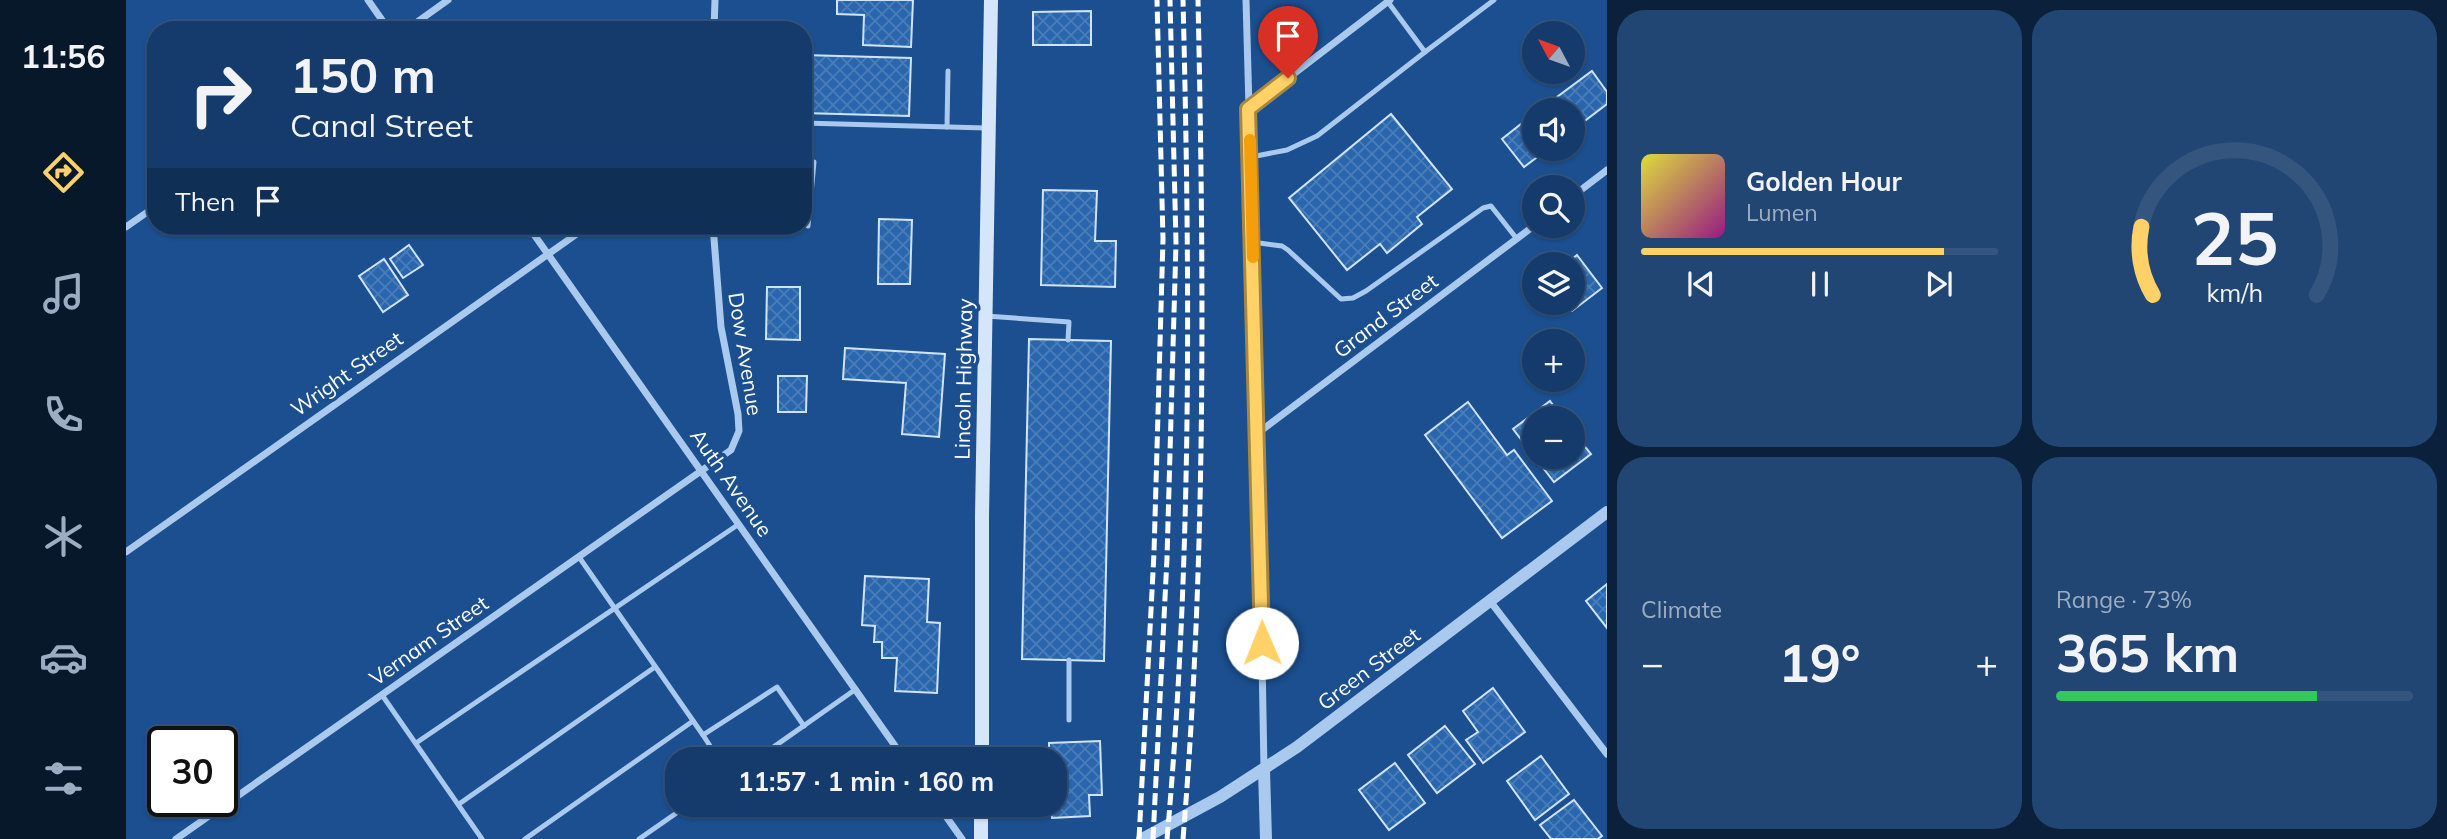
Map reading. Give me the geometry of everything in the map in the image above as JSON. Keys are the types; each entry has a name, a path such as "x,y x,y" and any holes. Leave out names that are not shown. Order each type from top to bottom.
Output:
{"main road":[{"name":"Lincoln Highway","path":"982,747 991,0"},
{"path":"981,817 981,839"}],"street":[{"path":"368,0 383,21"},
{"path":"419,21 448,0"},
{"path":"714,21 715,0"},
{"path":"1246,0 1266,839"},
{"path":"1248,109 1389,1"},
{"path":"1585,187 1607,170"},
{"path":"126,227 147,212"},
{"name":"Auth Avenue","path":"534,235 896,747"},
{"name":"Wright Street","path":"126,552 575,235"},
{"name":"Dow Avenue","path":"701,471 731,450 738,431 738,414 721,327 714,235"},
{"name":"Grand Street","path":"1258,433 1522,235"},
{"name":"Vernam Street","path":"176,839 701,471"},
{"name":"Green Street","path":"1142,839 1264,770 1607,512"},
{"path":"1490,601 1607,754"},
{"path":"946,817 962,839"}],"lane":[{"path":"1251,157 1287,150 1317,136 1494,0"},
{"path":"1389,1 1425,52"},
{"path":"947,127 948,71"},
{"path":"812,123 989,128"},
{"path":"812,162 812,183"},
{"path":"1252,242 1282,246 1341,299 1348,299 1366,292 1483,208 1491,206 1517,239"},
{"path":"986,316 1069,322 1068,340"},
{"path":"416,743 739,524"},
{"path":"579,557 711,747"},
{"path":"1069,660 1069,720"},
{"path":"459,804 655,667"},
{"path":"703,735 777,687 804,726"},
{"path":"774,747 856,690"},
{"path":"382,695 482,839"},
{"path":"525,839 693,721"},
{"path":"639,839 671,817"}],"building":[{"path":"837,0 913,0 911,47 863,45 864,15 837,14"},
{"path":"1091,11 1091,45 1033,45 1033,12"},
{"path":"812,55 911,58 909,116 812,113"},
{"path":"1592,71 1607,92 1607,104 1585,121 1585,98 1557,97 1574,84 1586,84 1586,75"},
{"path":"1391,114 1452,189 1417,217 1422,224 1387,253 1380,244 1347,270 1289,198"},
{"path":"1522,123 1522,161 1532,161 1524,167 1502,139"},
{"path":"1043,190 1097,191 1095,241 1116,241 1115,287 1041,285"},
{"path":"879,219 912,220 910,284 878,284"},
{"path":"409,245 423,265 403,278 390,259"},
{"path":"384,259 408,295 383,312 359,276"},
{"path":"1585,266 1602,288 1585,301"},
{"path":"767,287 800,287 800,340 766,339"},
{"path":"1029,339 1111,341 1104,661 1022,659"},
{"path":"845,348 945,354 939,437 902,434 906,383 843,379"},
{"path":"778,376 807,376 806,412 778,412"},
{"path":"1468,402 1507,455 1514,450 1522,461 1522,469 1528,469 1552,501 1502,538 1425,435"},
{"path":"1522,422 1522,441 1513,429"},
{"path":"1585,447 1591,454 1585,459"},
{"path":"1544,469 1571,469 1554,482"},
{"path":"865,576 929,579 927,622 940,623 937,693 895,691 897,658 882,658 882,642 874,642 875,626 862,625"},
{"path":"1607,584 1607,628 1586,601"},
{"path":"1493,688 1525,732 1483,763 1466,740 1478,732 1463,711"},
{"path":"1445,726 1475,764 1437,793 1408,755"},
{"path":"1100,741 1102,795 1089,795 1090,816 1052,818 1067,817 1067,747 1049,747 1049,743"},
{"path":"1541,756 1569,794 1535,820 1507,781"},
{"path":"1395,763 1425,803 1389,830 1359,790"},
{"path":"1574,800 1602,836 1598,839 1551,839 1540,825"}],"railway":[{"path":"1139,839 1154,553 1163,239 1157,0"},
{"path":"1153,839 1167,558 1176,243 1170,0"},
{"path":"1167,839 1185,525 1188,315 1183,0"},
{"path":"1183,839 1196,630 1201,420 1198,0"}],"slow traffic":[{"path":"1250,140 1253,257"}],"route":[{"path":"1262,643 1248,109 1288,78"}]}
